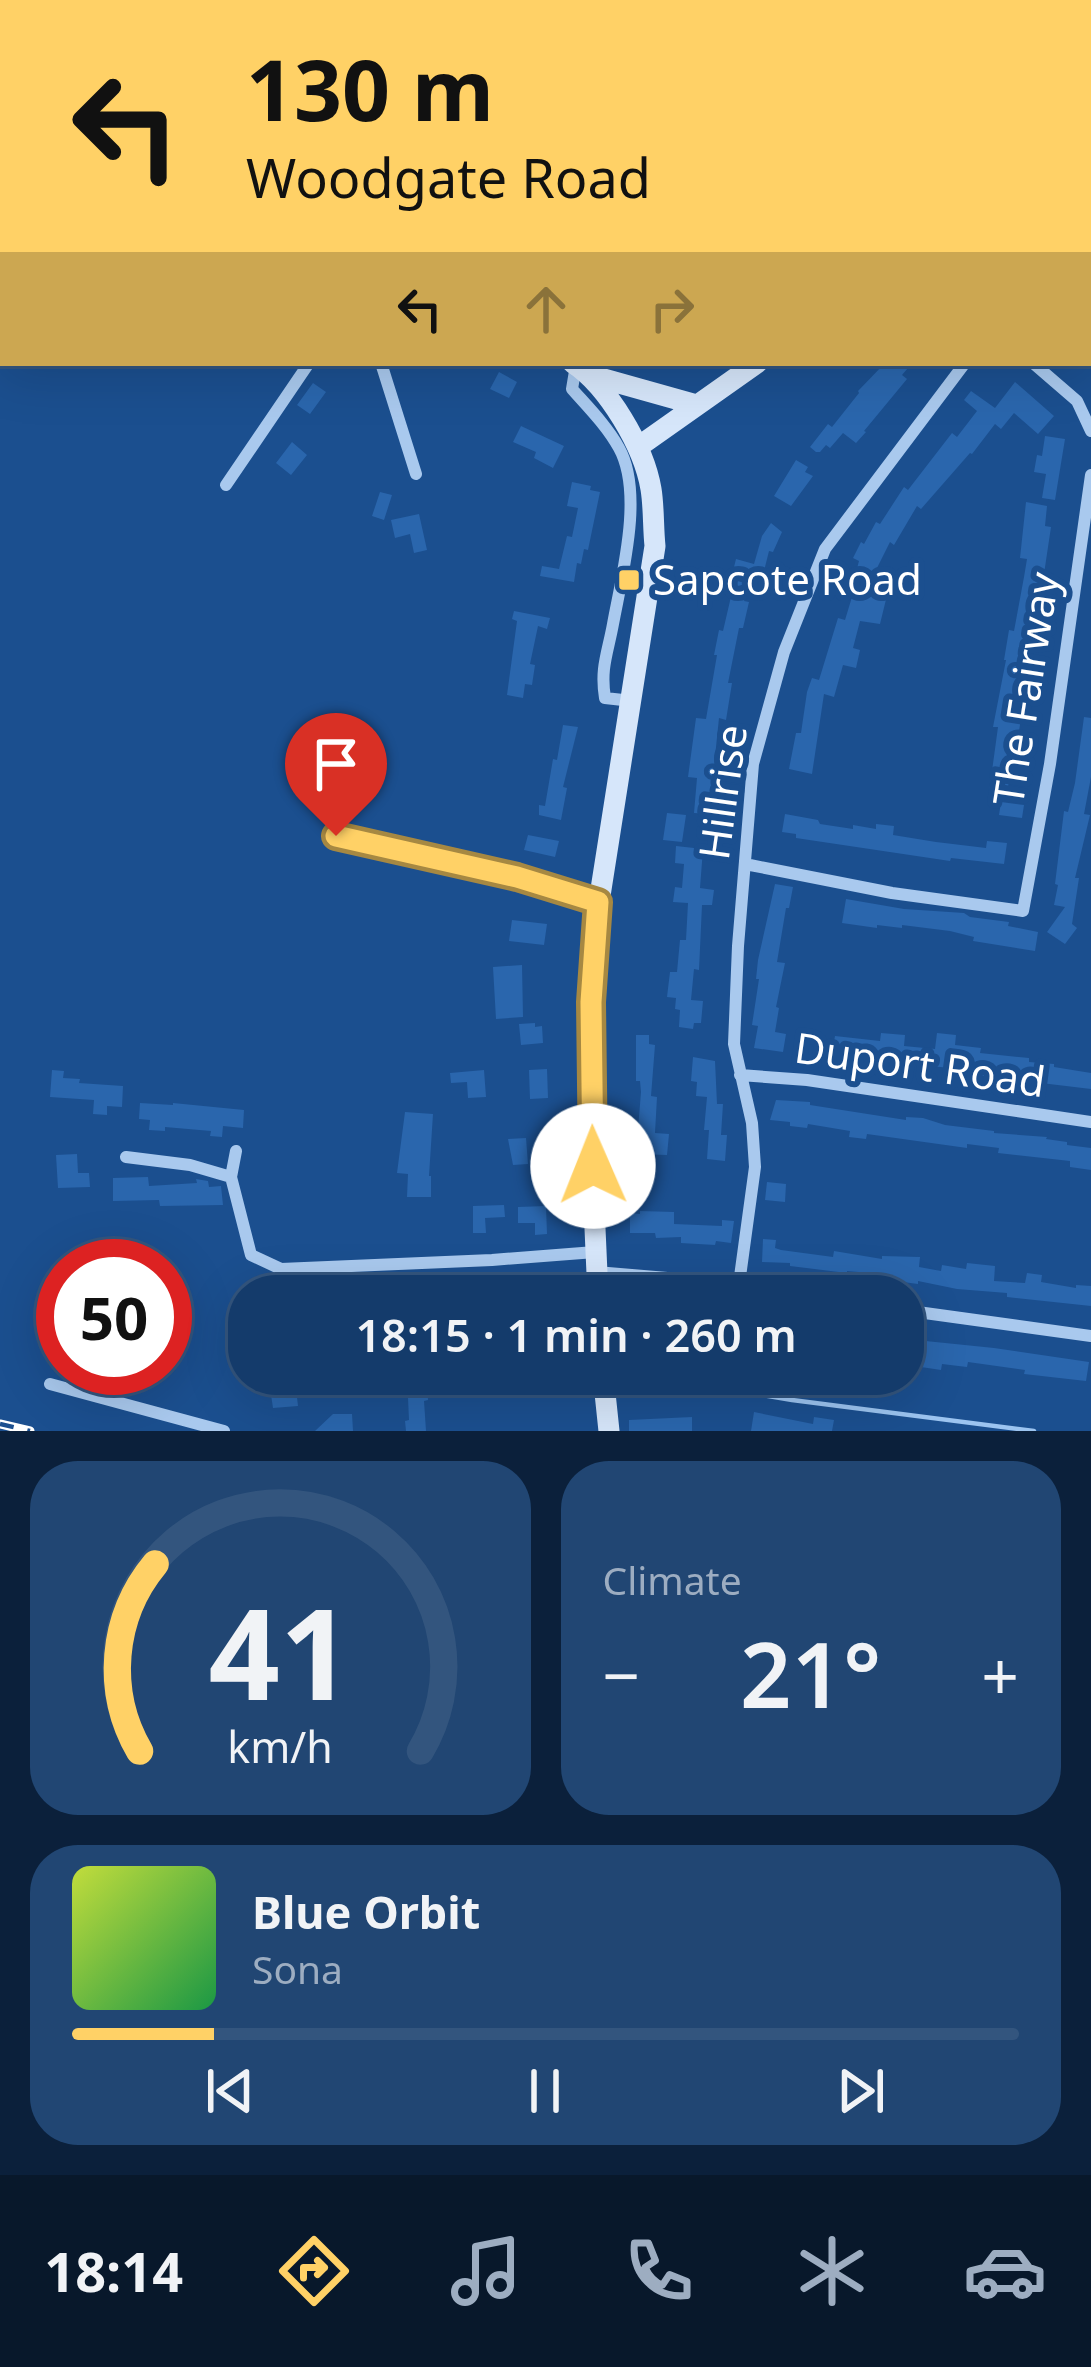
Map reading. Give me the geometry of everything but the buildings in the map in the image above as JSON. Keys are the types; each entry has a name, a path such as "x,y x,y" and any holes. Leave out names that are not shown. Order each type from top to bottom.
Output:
{"main road":[{"path":"638,447 753,366"},
{"path":"580,368 697,405"},
{"path":"580,368 618,412 638,447 650,486 655,546 598,902 591,1002 597,1275"},
{"path":"605,1395 609,1431"}],"street":[{"path":"226,485 307,366"},
{"path":"382,366 416,474"},
{"name":"Hillrise","path":"741,1275 755,1167 752,1123 734,1044 753,764 784,652 825,549 962,366"},
{"path":"1037,366 1077,401 1091,431"},
{"path":"580,368 572,389 621,451 631,495 601,674 605,698 632,701"},
{"name":"The Fairway","path":"745,864 892,893 1023,911 1050,764 1091,476"},
{"path":"336,836 517,877 598,902"},
{"name":"Duport Road","path":"740,1075 1091,1122"},
{"path":"236,1151 231,1177 251,1255 280,1269 492,1260 596,1262 681,1275"},
{"path":"126,1156 190,1165 231,1177"},
{"path":"296,1269 297,1275"},
{"path":"924,1313 1091,1336"},
{"path":"91,1395 224,1431"}],"waterway":[{"path":"762,1395 1034,1431"}],"railway":[{"path":"0,1424 30,1431"}],"place":[{"name":"Sapcote Road","path":"629,580"}],"route":[{"path":"336,836 517,877 598,902 591,1002 593,1166"}]}
